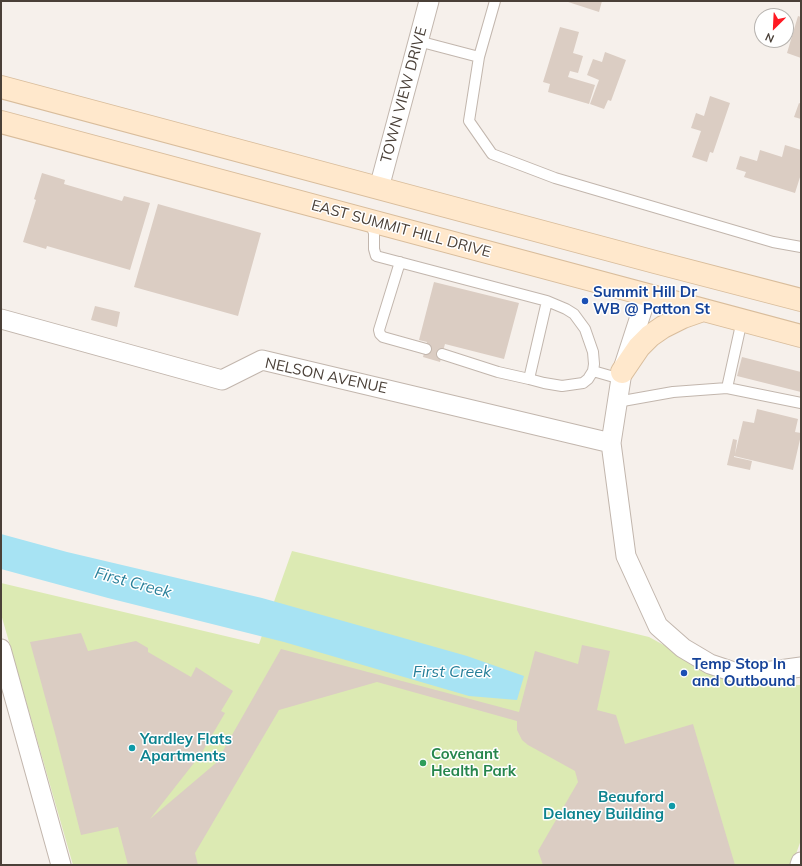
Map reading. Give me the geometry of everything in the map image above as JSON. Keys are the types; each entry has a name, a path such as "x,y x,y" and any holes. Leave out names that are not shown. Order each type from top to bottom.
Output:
{"main road":[{"path":"1,87 801,300"},
{"name":"EAST SUMMIT HILL DRIVE","path":"1,122 801,336"},
{"path":"370,221 379,188"},
{"path":"647,295 655,262"},
{"path":"622,376 639,347 650,336 663,327 683,317 704,310"}],"street":[{"name":"TOWN VIEW DRIVE","path":"379,188 429,1"},
{"path":"647,295 622,376 611,443 626,556 658,626 683,648 710,664 743,675 801,667"},
{"name":"NELSON AVENUE","path":"1,319 222,380 262,360 611,443"},
{"path":"1,649 61,865"}],"lane":[{"path":"495,1 479,57 469,121 492,154 563,180 773,242 801,247"},
{"path":"418,41 479,57"},
{"path":"370,221 374,233 374,249 376,256 547,301 574,314 585,330 593,352 594,364 593,371 588,379 583,382 562,386 498,372 442,354"},
{"path":"400,262 379,330 380,334 387,338 426,349"},
{"path":"529,379 547,301"},
{"path":"726,388 742,320"},
{"path":"593,371 622,376"},
{"path":"618,402 673,392 726,388 801,403"}],"green space":[{"name":"Covenant Health Park","path":"292,551 649,637 739,686 801,685 801,840 792,865 73,865 1,614 1,583 259,644"}],"water":[{"name":"First Creek","path":"1,534 67,552 262,598 467,656 524,676 517,700 469,696 284,642 108,598 1,569"}],"building":[{"path":"565,1 602,1 599,12"},
{"path":"798,16 801,17 801,58 787,53 788,48 794,48 794,29"},
{"path":"560,27 579,32 573,53 583,56 578,73 570,71 568,77 595,85 589,104 548,92 550,84 543,82"},
{"path":"605,52 626,60 611,101 608,100 604,109 590,104 599,80 587,75 593,59 602,62"},
{"path":"710,96 730,103 713,153 710,152 707,162 692,157 701,131 691,128 696,113 704,116"},
{"path":"799,103 801,104 801,119 794,117"},
{"path":"785,145 801,150 801,174 795,193 744,177 746,172 736,169 740,156 757,161 760,150 782,157"},
{"path":"42,173 65,180 64,184 122,201 124,196 150,203 130,270 47,246 46,249 23,242 36,200 34,199"},
{"path":"158,204 261,233 238,316 134,287"},
{"path":"434,282 519,303 504,359 445,344 440,362 423,357 427,342 419,340"},
{"path":"95,306 120,312 117,327 91,320"},
{"path":"742,357 801,372 801,392 737,376"},
{"path":"757,409 798,419 795,432 801,433 801,435 793,470 734,456 752,461 750,470 727,465 733,439 737,440 735,454 743,421 754,423"},
{"path":"81,633 88,651 136,641 148,648 148,652 191,677 196,667 233,691 221,711 225,713 201,754 150,819 216,763 281,649 519,712 535,651 578,664 582,645 610,651 597,710 616,715 625,744 693,724 735,865 543,865 538,851 578,782 575,771 528,745 522,740 517,730 517,721 377,682 279,710 195,853 198,865 128,865 118,827 81,835 30,642"}],"place":[{"name":"Summit Hill Dr WB @ Patton St","path":"585,301"},
{"name":"Temp Stop In and Outbound","path":"684,673"},
{"name":"Yardley Flats Apartments","path":"132,748"},
{"name":"Covenant Health Park","path":"423,763"},
{"name":"Beauford Delaney Building","path":"672,806"}]}
